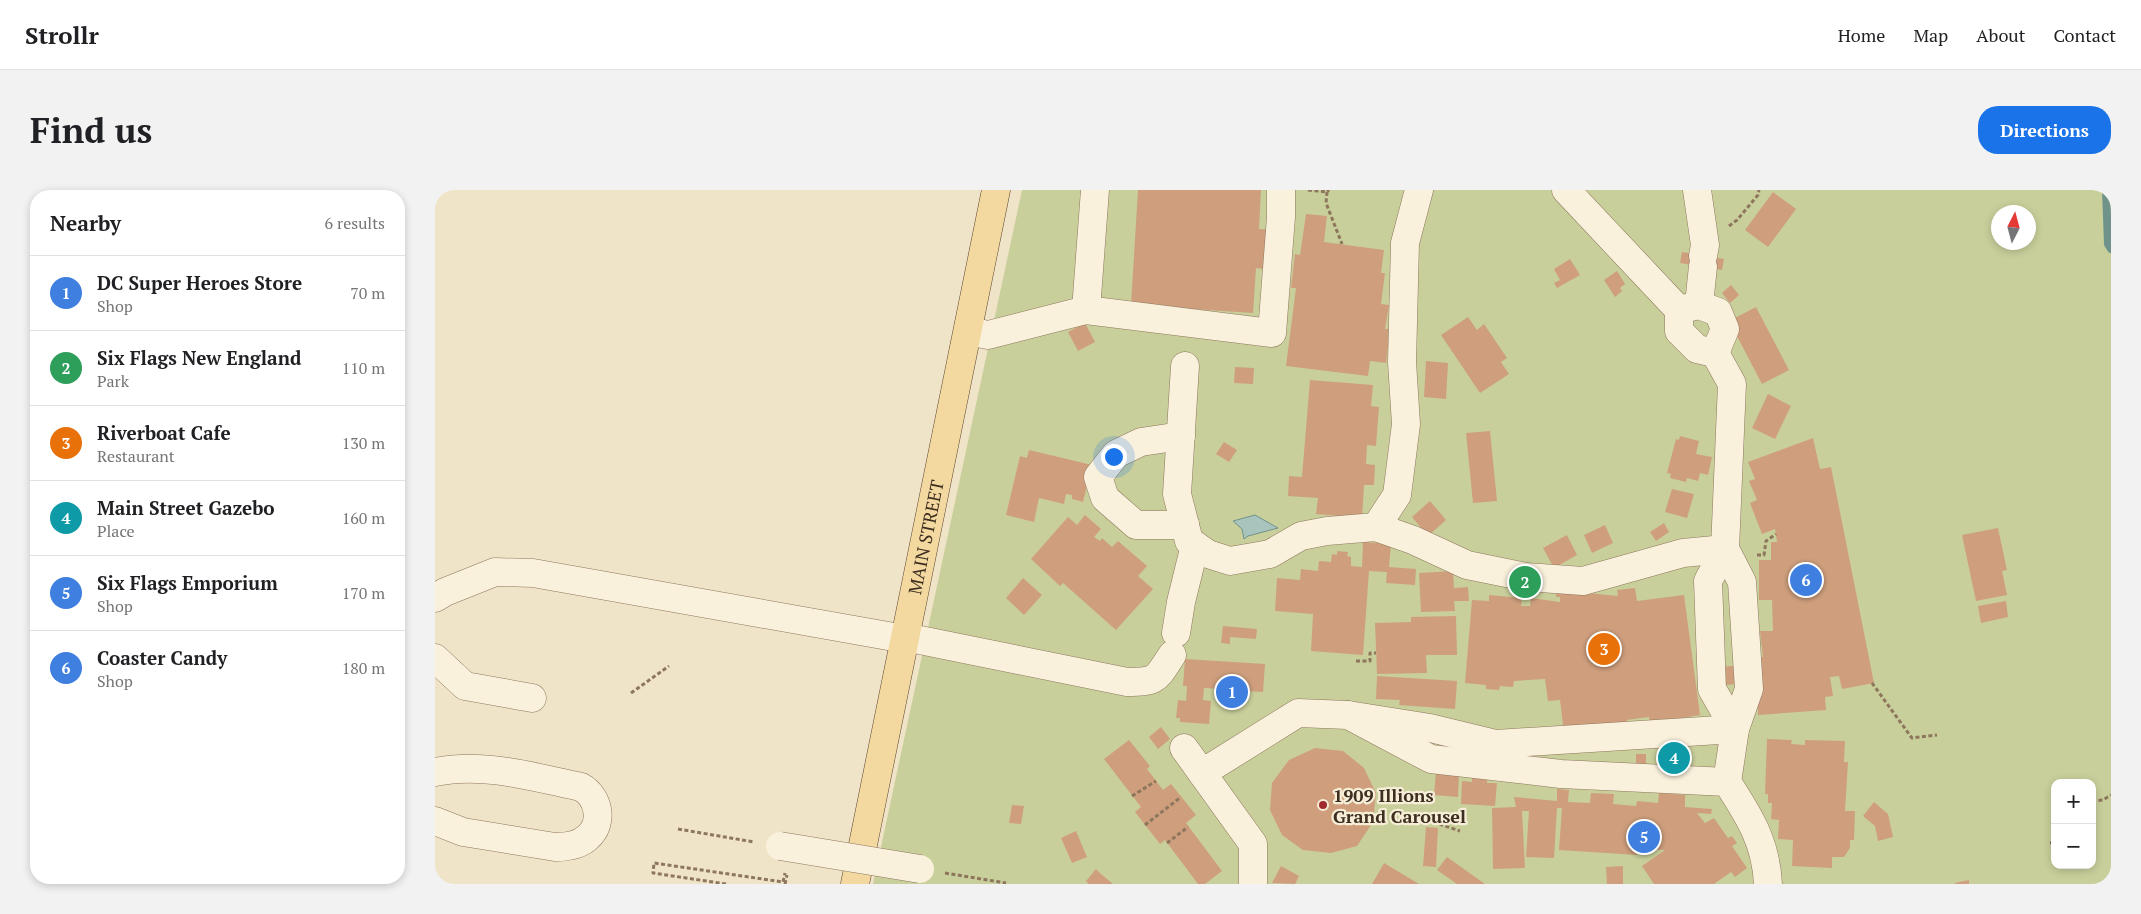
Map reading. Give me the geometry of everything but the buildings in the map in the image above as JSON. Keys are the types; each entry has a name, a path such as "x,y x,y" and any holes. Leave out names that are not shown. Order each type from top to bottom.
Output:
{"main road":[{"name":"MAIN STREET","path":"855,884 996,190"}],"street":[{"path":"1086,310 1095,190"},
{"path":"968,331 988,335 1086,310 1272,334 1281,217 1281,190"},
{"path":"1376,527 1397,495 1406,424 1402,362 1405,243 1419,190"},
{"path":"1566,190 1689,307 1718,312 1725,329 1715,353"},
{"path":"1697,190 1704,256 1689,307 1679,331 1697,349 1715,353 1732,384 1737,552 1742,582 1749,689 1735,729 1727,782 1749,816 1763,847 1768,884"},
{"path":"435,598 445,592 495,572 533,572 905,638 1127,682 1144,682 1156,679 1174,644 1190,535 1177,494 1189,323"},
{"path":"1181,436 1141,442 1116,454 1098,477 1105,498 1137,525 1190,535 1208,554 1230,561 1270,554 1301,536 1327,531 1376,527 1413,540 1467,566 1526,577 1583,581 1683,554 1737,552"},
{"path":"1735,729 1712,689 1708,582 1737,552"},
{"path":"435,658 465,686 532,698"},
{"path":"1202,773 1298,713 1348,715 1430,728 1497,744 1735,729"},
{"path":"1348,715 1431,759 1561,774 1727,782"},
{"path":"1184,748 1253,844 1253,884"},
{"path":"435,772 456,768 485,768 581,787 591,792 597,803 597,814 595,826 589,837 568,847 555,847 463,832 435,822"},
{"path":"784,847 920,869"}],"path":[{"path":"1304,190 1328,191 1326,203 1342,244"},
{"path":"1704,256 1737,220 1759,190"},
{"path":"1737,552 1764,555 1766,541 1775,534"},
{"path":"1356,661 1370,661 1370,654 1376,653"},
{"path":"631,693 669,666"},
{"path":"1872,683 1912,738 1937,736"},
{"path":"1132,796 1156,781"},
{"path":"2096,801 2103,800 2111,795"},
{"path":"1145,825 1181,797"},
{"path":"1433,822 1460,831"},
{"path":"1167,843 1188,826"},
{"path":"678,830 784,847 783,882 654,862 653,873 726,884"},
{"path":"920,869 1006,883"}],"green space":[{"path":"1022,190 2111,190 2111,884 873,884"}],"water":[{"path":"1255,515 1278,528 1248,536 1244,539 1242,529 1233,521"}],"waterway":[{"path":"2106,190 2108,244 2111,249"}],"place":[{"name":"Coaster Candy","path":"1806,580"},
{"name":"Six Flags New England","path":"1525,582"},
{"name":"Riverboat Cafe","path":"1604,649"},
{"name":"DC Super Heroes Store","path":"1232,692"},
{"name":"Main Street Gazebo","path":"1674,758"},
{"name":"1909 Illions Grand Carousel","path":"1323,805"},
{"name":"Six Flags Emporium","path":"1644,837"}]}
